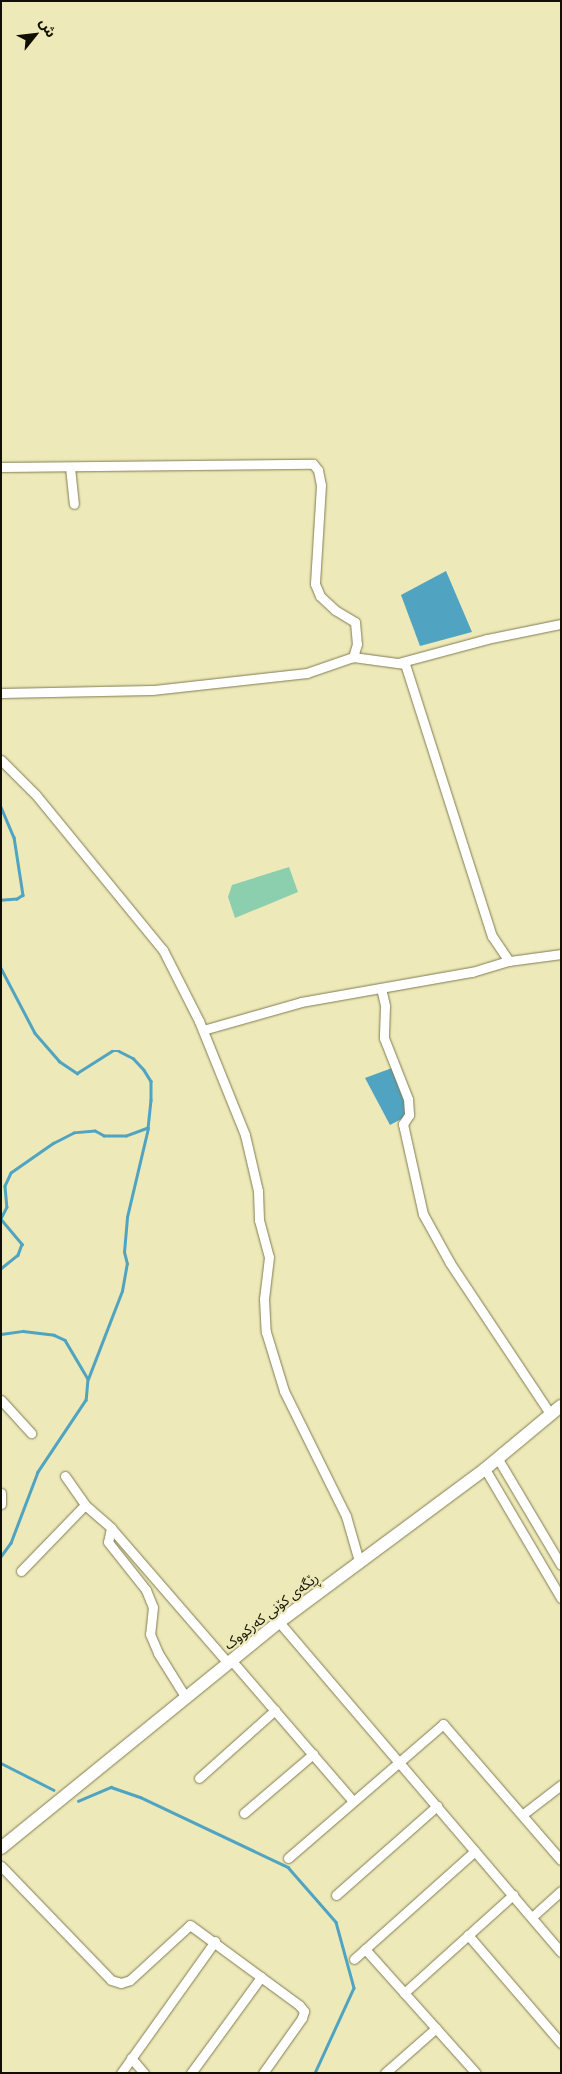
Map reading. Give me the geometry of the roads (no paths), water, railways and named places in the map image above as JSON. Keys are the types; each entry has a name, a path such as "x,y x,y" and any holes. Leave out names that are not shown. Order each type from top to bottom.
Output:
{"street":[{"path":"1,467 313,464 318,470 321,485 315,584 320,596 335,610 355,622 357,644 352,657"},
{"path":"70,467 74,504"},
{"path":"397,663 487,639 561,624"},
{"path":"1,693 152,690 307,673 352,657 405,664 492,936 509,961"},
{"path":"1,760 36,795 163,950 203,1030 245,1135 258,1191 258,1220 269,1258 264,1299 266,1332 284,1391 346,1516 359,1560"},
{"path":"203,1030 301,1002 472,972 509,961 561,954"},
{"path":"381,988 385,1006 384,1038 408,1099 409,1115 403,1124 423,1214 450,1264 556,1410"},
{"path":"1,1400 31,1433"},
{"name":"ڕێگەی کۆنی کەرکووک","path":"2,1848 279,1622 359,1560 485,1469 556,1410"},
{"path":"498,1459 561,1565"},
{"path":"485,1469 561,1598"},
{"path":"65,1476 85,1505 111,1528 275,1710 353,1801"},
{"path":"1,1492 1,1504"},
{"path":"21,1571 85,1505"},
{"path":"111,1528 108,1542 146,1590 153,1607 150,1634 158,1654 186,1698"},
{"path":"279,1622 561,1952"},
{"path":"199,1778 275,1710"},
{"path":"288,1858 398,1760 442,1724 561,1860"},
{"path":"244,1813 313,1754"},
{"path":"522,1815 561,1785"},
{"path":"336,1894 437,1806"},
{"path":"354,1959 475,1850"},
{"path":"1,1866 116,1982 130,1980 185,1927 196,1927 261,1976 304,2011 263,2073"},
{"path":"532,1917 561,1891"},
{"path":"404,1993 513,1895"},
{"path":"468,1935 561,2043"},
{"path":"121,2073 215,1941"},
{"path":"365,1949 474,2072"},
{"path":"192,2073 261,1976"},
{"path":"386,2073 436,2028"},
{"path":"131,2058 144,2073"}],"water":[{"path":"446,571 472,632 420,646 401,595"},
{"path":"392,1068 409,1115 390,1125 365,1078"}],"waterway":[{"path":"1,807 14,837 23,895 17,899 1,900"},
{"path":"1,968 35,1033 59,1061 77,1073 112,1051 119,1051 133,1058 151,1081 148,1128 126,1136 104,1136 95,1131 74,1133 54,1143 11,1173 5,1186 7,1207 1,1219 22,1244 18,1255 1,1269"},
{"path":"88,1379 122,1291 127,1264 124,1252 127,1217 148,1128"},
{"path":"1,1334 23,1331 54,1335 65,1340 88,1379 86,1400 38,1472 11,1543 1,1557"},
{"path":"1,1763 54,1790"},
{"path":"78,1801 111,1787 140,1797 288,1867 336,1922 354,1988 315,2073"}]}
